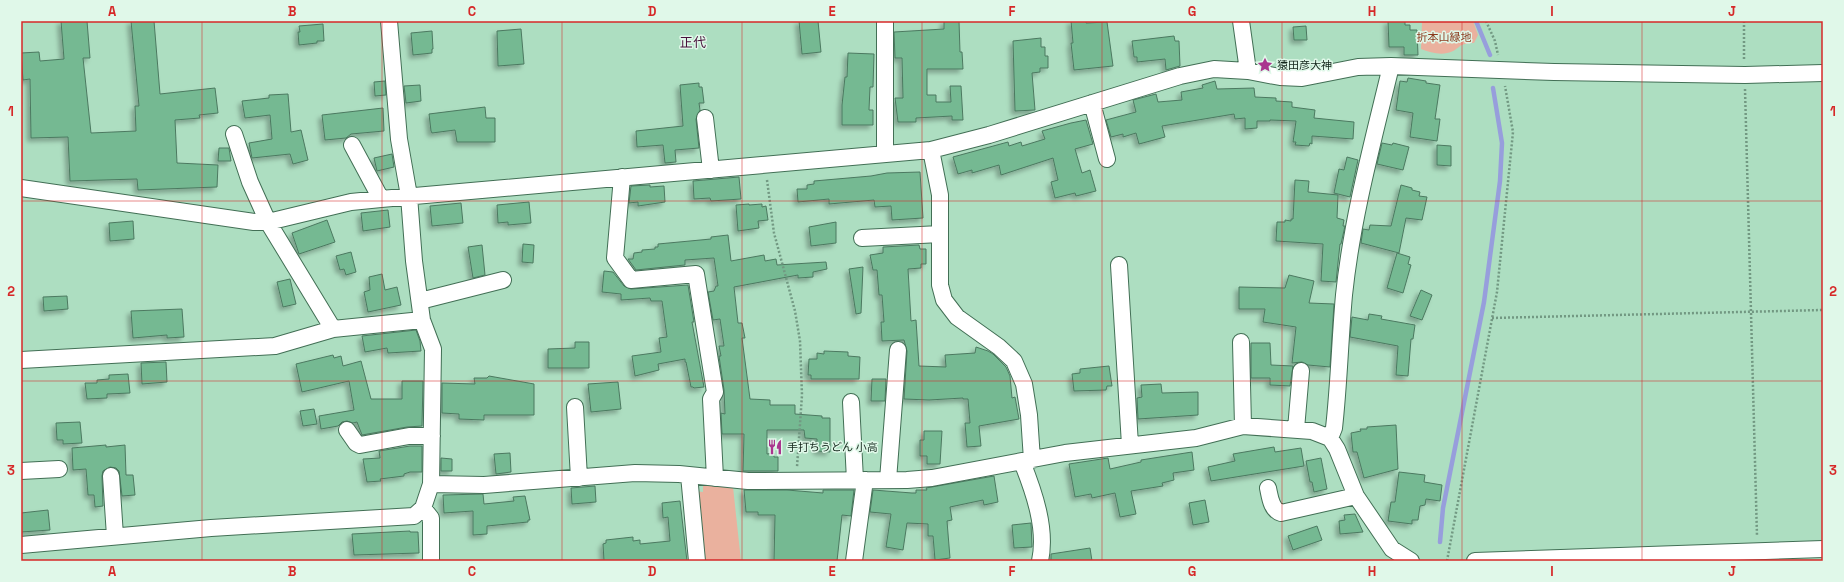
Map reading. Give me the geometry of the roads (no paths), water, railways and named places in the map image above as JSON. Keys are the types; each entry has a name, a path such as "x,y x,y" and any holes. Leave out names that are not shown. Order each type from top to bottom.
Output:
{"street":[{"path":"21,545 211,528 414,516 423,508 431,484 433,349 422,320 414,261 409,196 399,139 389,21"},
{"path":"885,21 885,154"},
{"path":"1241,21 1248,71"},
{"path":"1330,438 1334,428 1344,294 1354,232 1368,161 1391,66"},
{"path":"21,188 254,222 268,222 351,202 931,150 990,135 1180,76 1214,69 1248,71 1280,77 1302,78 1358,67 1391,66 1745,75 1823,73"},
{"path":"1092,103 1107,159"},
{"path":"705,118 710,170"},
{"path":"234,134 250,182 268,222 333,329"},
{"path":"352,145 381,199"},
{"path":"931,150 940,195 940,284 944,300 957,317 999,347 1014,361 1024,384 1029,415 1027,461 1028,477 1041,526 1042,549 1040,561"},
{"path":"622,177 615,258 631,280 696,274 715,392 711,400 715,478"},
{"path":"862,238 940,234"},
{"path":"1119,265 1130,445"},
{"path":"420,301 503,280"},
{"path":"21,360 275,346 333,329 422,320"},
{"path":"1241,342 1243,426"},
{"path":"888,480 898,350"},
{"path":"1296,429 1301,371"},
{"path":"851,402 860,480 854,561"},
{"path":"575,407 579,478"},
{"path":"431,484 484,485 635,473 689,475 748,481 796,479 888,480 932,478 972,469 1027,461 1065,453 1196,438 1243,426 1296,429 1312,431 1330,438 1337,449 1356,496 1392,549 1411,561"},
{"path":"347,430 356,443 360,445 409,436 432,436"},
{"path":"21,471 59,469"},
{"path":"689,475 697,561"},
{"path":"111,476 115,536"},
{"path":"1268,488 1272,505 1278,512 1281,513 1356,496"},
{"path":"423,508 431,518 431,561"},
{"path":"1475,561 1823,549"}],"waterway":[{"path":"1476,21 1490,55"},
{"path":"1440,542 1443,508 1484,302 1500,181 1502,143 1493,88"}],"place":[{"name":"猿田彦大神","path":"1265,65"},
{"name":"手打ちうどん 小高","path":"775,447"}],"district":[{"name":"正代","path":"693,42"}],"park label":[{"name":"折本山緑地","path":"1444,37"}]}
